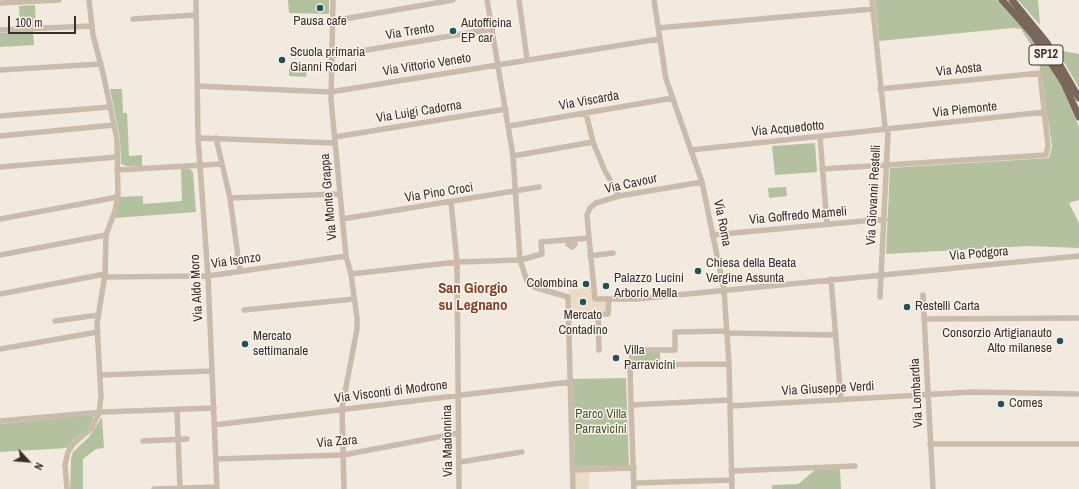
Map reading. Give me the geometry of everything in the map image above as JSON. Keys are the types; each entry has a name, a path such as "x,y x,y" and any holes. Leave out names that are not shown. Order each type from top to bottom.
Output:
{"main road":[{"name":"SP12","path":"1002,0 1036,41 1064,83 1079,117"},
{"name":"SP12","path":"1012,0 1047,43 1079,98"}],"street":[{"path":"0,3 59,0"},
{"path":"67,489 65,458 73,444 91,429 99,412 101,397 98,315 104,275 106,235 115,211 118,196 118,170 114,125 91,26 89,0"},
{"name":"Via Aldo Moro","path":"196,0 198,138 208,276 217,488"},
{"name":"Via Monte Grappa","path":"333,0 330,92 346,256 351,274 357,329 342,408 344,489"},
{"path":"332,21 453,0"},
{"path":"487,0 513,156 520,260 527,281 534,287 568,297 573,489"},
{"path":"519,0 527,59"},
{"name":"Via Roma","path":"654,0 666,79 702,182 724,290 729,364 732,489"},
{"name":"Via Giovanni Restelli","path":"872,0 884,127 888,133 880,298"},
{"path":"658,28 873,9"},
{"path":"133,19 196,15"},
{"path":"0,30 91,26"},
{"name":"Via Trento","path":"331,56 492,29"},
{"name":"Via Vittorio Veneto","path":"197,86 330,92 499,65 527,59 660,39"},
{"path":"0,70 101,64"},
{"name":"Via Aosta","path":"880,89 1040,73 1045,112"},
{"name":"Via Viscarda","path":"509,126 673,98"},
{"path":"0,116 110,107"},
{"name":"Via Luigi Cadorna","path":"198,138 335,140 506,109"},
{"path":"822,169 1046,155 1048,146 1045,112"},
{"name":"Via Piemonte","path":"886,130 1045,112"},
{"path":"586,113 593,142 604,169 619,196"},
{"path":"0,136 114,125"},
{"name":"Via Acquedotto","path":"691,150 886,130"},
{"path":"820,137 827,224"},
{"path":"214,138 230,198 240,271"},
{"path":"513,156 593,142"},
{"path":"0,167 117,157"},
{"path":"118,170 222,164"},
{"name":"Via Cavour","path":"595,299 587,215 590,208 596,204 619,196 702,182"},
{"name":"Via Pino Croci","path":"342,219 539,187"},
{"path":"230,198 339,194"},
{"path":"0,219 118,196"},
{"name":"Via Madonnina","path":"451,202 457,262 460,462 459,489"},
{"name":"Via Goffredo Mameli","path":"712,235 885,219"},
{"path":"0,255 106,235"},
{"path":"351,274 457,262 520,260 542,254 541,242 589,238"},
{"path":"590,256 613,253"},
{"name":"Via Isonzo","path":"0,294 104,275 208,276 346,256"},
{"name":"Via Podgora","path":"595,299 636,298 1079,256"},
{"path":"831,279 841,400"},
{"name":"Via Lombardia","path":"923,296 933,489"},
{"path":"244,310 354,299"},
{"path":"569,316 609,313 609,299"},
{"path":"598,314 599,350"},
{"path":"56,321 98,315"},
{"path":"924,319 1079,318"},
{"path":"0,349 98,332"},
{"path":"732,480 634,486 630,365 632,350 675,350 675,332 836,335"},
{"path":"630,365 729,364"},
{"path":"100,375 212,371"},
{"name":"Via Visconti di Modrone","path":"214,425 342,408 570,382"},
{"name":"Via Giuseppe Verdi","path":"631,406 841,400 972,392 1077,394"},
{"path":"0,421 99,412 214,408"},
{"path":"176,410 180,488"},
{"name":"Via Zara","path":"216,459 343,454 459,433"},
{"path":"143,441 187,439"},
{"path":"930,444 1079,444"},
{"path":"460,462 522,452"},
{"path":"731,471 855,466"},
{"path":"572,470 634,468"},
{"path":"702,481 702,489"},
{"path":"154,489 217,488"}],"green space":[{"path":"288,0 329,0 329,14 289,13"},
{"path":"875,0 997,0 1030,37 1061,84 1079,127 1079,200 1069,203 1079,223 1079,248 1029,246 886,254 890,168 1049,158 1052,146 1038,56 1021,29 1013,28 879,41"},
{"path":"1018,0 1038,0 1040,25"},
{"path":"35,5 36,27 20,27 19,6"},
{"path":"33,31 34,45 0,47 0,33"},
{"path":"1057,50 1079,54 1079,88"},
{"path":"289,67 307,68 306,77 289,76"},
{"path":"110,89 122,89 123,113 127,113 129,156 142,155 142,166 126,166 121,164 120,138"},
{"path":"815,143 817,172 775,175 772,146"},
{"path":"181,169 190,169 193,172 196,212 114,218 120,197 143,196 143,204 182,201"},
{"path":"786,187 787,196 769,198 768,188"},
{"path":"633,351 660,351 660,363 631,364"},
{"name":"Parco Villa Parravicini","path":"626,378 629,466 575,467 572,379"},
{"path":"90,415 93,416 93,419 86,432 73,440 67,448 0,452 0,424"},
{"path":"102,417 104,448 96,449 83,459 83,489 70,489 71,459 73,452 89,437"},
{"path":"840,469 841,489 772,489 772,485 798,484 815,470"}],"shaded area":[{"path":"591,287 594,302 607,302 607,312 570,314 572,301 570,301 568,290"},
{"path":"576,472 589,472 589,489 573,489 574,474"}],"place":[{"name":"Pausa cafe","path":"320,8"},
{"name":"Autofficina EP car","path":"453,31"},
{"name":"Scuola primaria Gianni Rodari","path":"282,60"},
{"name":"Chiesa della Beata Vergine Assunta","path":"698,271"},
{"name":"Colombina","path":"586,284"},
{"name":"Palazzo Lucini Arborio Mella","path":"606,286"},
{"name":"Mercato Contadino","path":"583,302"},
{"name":"Restelli Carta","path":"907,307"},
{"name":"Consorzio Artigianauto Alto milanese","path":"1060,341"},
{"name":"Mercato settimanale","path":"245,344"},
{"name":"Villa Parravicini","path":"616,358"},
{"name":"Comes","path":"1001,404"}],"district":[{"name":"San Giorgio su Legnano","path":"473,298"}]}
